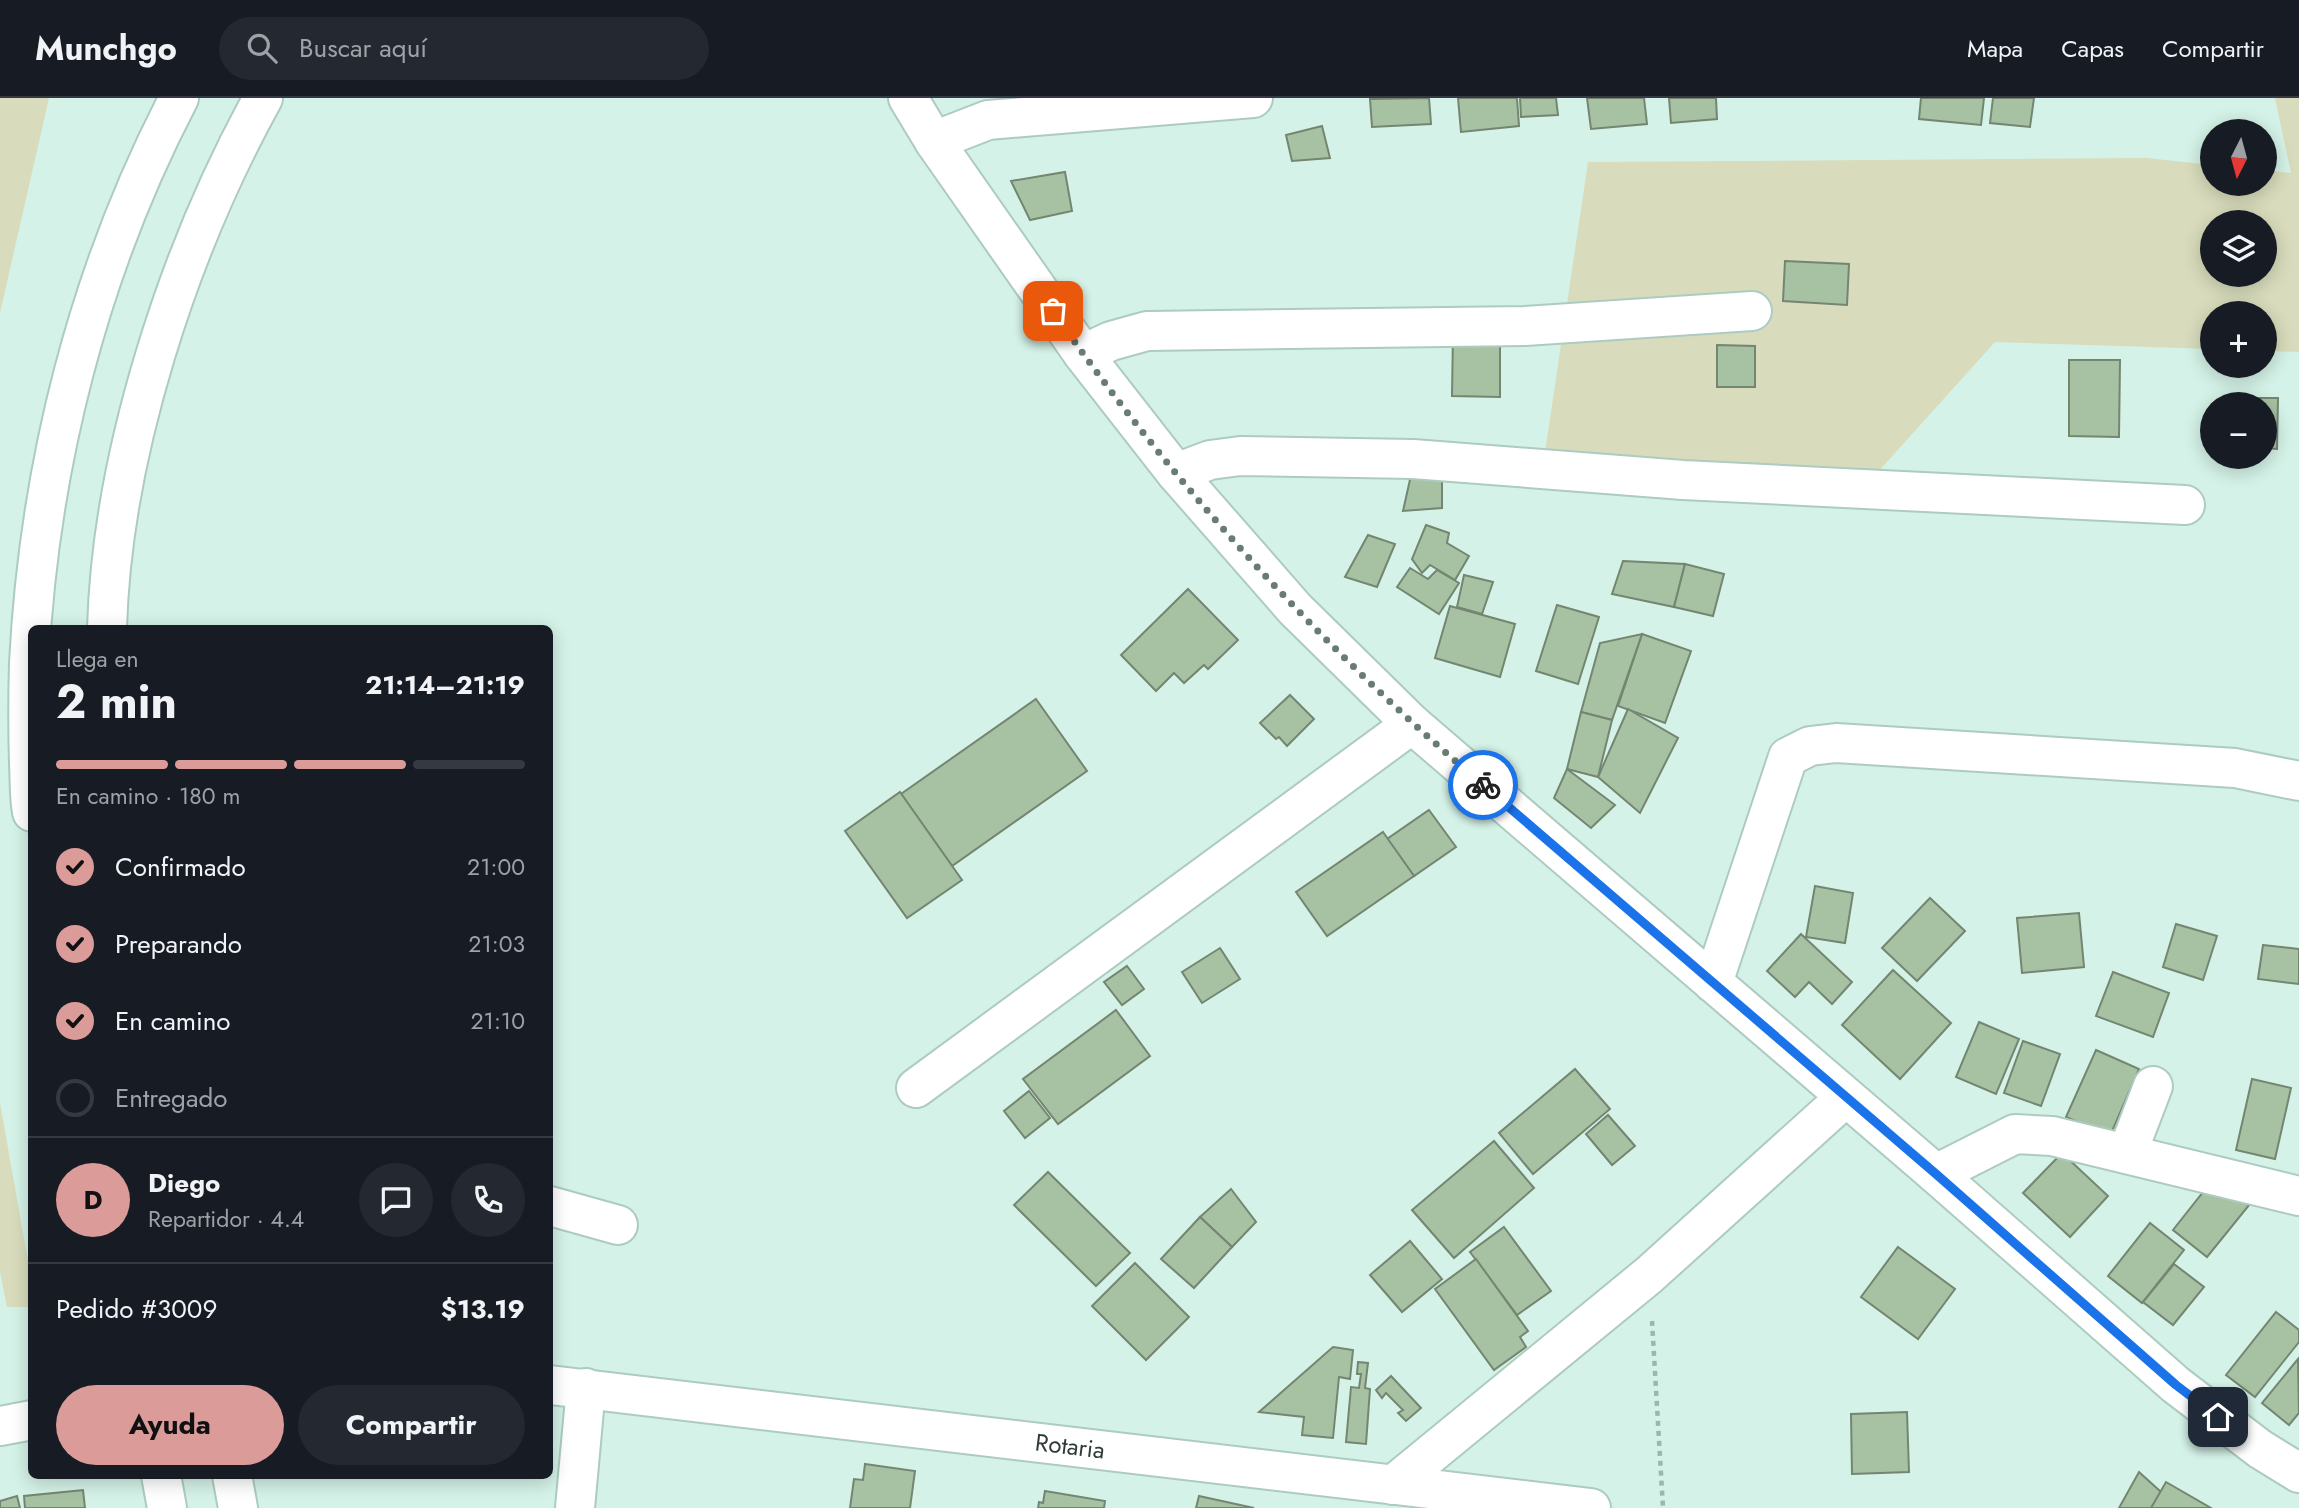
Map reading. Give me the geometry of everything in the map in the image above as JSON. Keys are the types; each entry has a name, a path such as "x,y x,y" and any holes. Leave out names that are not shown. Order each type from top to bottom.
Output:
{"street":[{"path":"31,625 44,514 65,407 92,307 130,200 179,98"},
{"path":"107,625 120,505 138,421 168,315 210,205 263,98"},
{"path":"908,98 934,141 1083,354 1176,473 1295,609 1412,724 1936,1174 2176,1385 2260,1449 2299,1473"},
{"path":"934,141 988,120 1253,98"},
{"path":"1083,354 1111,341 1147,331 1524,326 1752,311"},
{"path":"1176,473 1210,460 1240,456 1413,459 1683,480 2185,505"},
{"path":"28,685 28,726"},
{"path":"916,1088 1412,724"},
{"path":"1713,983 1788,757 1810,746 1836,743 2221,767 2299,781"},
{"path":"2127,1154 2153,1086"},
{"path":"1393,1485 1649,1275 1846,1097"},
{"path":"1936,1174 2015,1134 2052,1136 2299,1196"},
{"path":"553,1207 618,1225"},
{"path":"568,1387 575,1508"},
{"name":"Rotaria","path":"568,1387 1591,1508"},
{"path":"0,1426 28,1421"},
{"path":"162,1479 167,1508"},
{"path":"233,1479 238,1508"}],"path":[{"path":"1649,1275 1663,1508"}],"green space":[{"path":"0,98 49,98 0,313"},
{"path":"2275,98 2299,98 2299,352 2277,351 2277,301 2200,301 2200,349 1995,342 1849,504 1540,486 1588,162 2147,158 2200,164 2200,196 2277,196 2277,171 2291,173"},
{"path":"0,1103 28,1261 28,1307 7,1307 0,1272"}],"building":[{"path":"1429,98 1431,124 1372,127 1370,99"},
{"path":"1458,98 1517,98 1519,126 1461,132"},
{"path":"1520,98 1556,98 1558,115 1521,117"},
{"path":"1587,98 1644,98 1647,124 1591,129"},
{"path":"1669,98 1716,98 1717,119 1671,123"},
{"path":"1921,98 1984,98 1981,125 1919,119"},
{"path":"1993,98 2034,98 2030,127 1990,123"},
{"path":"1322,126 1330,158 1292,161 1286,135"},
{"path":"1065,172 1072,211 1030,220 1011,181"},
{"path":"1785,261 1849,264 1847,305 1783,301"},
{"path":"1453,332 1500,332 1500,397 1452,396"},
{"path":"1717,345 1755,346 1755,387 1717,387"},
{"path":"2069,360 2120,360 2119,437 2069,436"},
{"path":"1442,468 1442,508 1403,511 1411,475"},
{"path":"1426,525 1449,533 1447,543 1469,556 1455,580 1430,565 1422,573 1412,559"},
{"path":"1368,535 1395,544 1377,587 1345,577"},
{"path":"1623,561 1685,564 1674,607 1612,594"},
{"path":"1685,564 1724,574 1713,616 1674,607"},
{"path":"1410,568 1428,579 1437,570 1459,583 1439,614 1397,587"},
{"path":"1464,575 1493,582 1482,614 1457,607"},
{"path":"1188,589 1238,640 1208,669 1204,665 1184,683 1174,673 1156,691 1121,655"},
{"path":"1557,605 1599,617 1578,684 1536,671"},
{"path":"1450,606 1515,624 1500,677 1435,658"},
{"path":"1642,634 1691,651 1665,723 1618,706"},
{"path":"1642,634 1612,720 1581,712 1600,643"},
{"path":"1290,695 1314,719 1287,746 1260,723"},
{"path":"1036,699 1087,771 952,866 901,794"},
{"path":"1628,709 1678,738 1640,813 1598,777"},
{"path":"1581,712 1612,720 1598,777 1567,769"},
{"path":"1567,769 1615,805 1591,828 1554,798"},
{"path":"900,792 962,880 907,918 845,831"},
{"path":"1429,810 1456,847 1414,876 1387,839"},
{"path":"1383,832 1414,876 1327,936 1296,892"},
{"path":"1815,886 1853,893 1845,943 1806,937"},
{"path":"1930,898 1965,931 1917,981 1882,948"},
{"path":"2079,913 2084,967 2022,973 2017,918"},
{"path":"2176,924 2217,936 2203,980 2163,967"},
{"path":"1801,934 1852,982 1832,1004 1809,982 1795,997 1767,971"},
{"path":"2263,945 2299,949 2299,984 2258,979"},
{"path":"1220,948 1240,979 1202,1003 1182,972"},
{"path":"1127,966 1144,989 1122,1005 1104,982"},
{"path":"1893,970 1951,1023 1900,1079 1842,1025"},
{"path":"2113,972 2169,993 2153,1037 2096,1016"},
{"path":"1116,1010 1150,1056 1058,1124 1023,1079"},
{"path":"1979,1022 2019,1039 1996,1094 1956,1077"},
{"path":"2023,1041 2060,1054 2041,1106 2004,1093"},
{"path":"2096,1050 2139,1069 2110,1136 2066,1117"},
{"path":"1575,1069 1610,1109 1533,1174 1499,1133"},
{"path":"2252,1079 2291,1088 2275,1159 2236,1150"},
{"path":"1029,1091 1050,1118 1025,1138 1004,1111"},
{"path":"1608,1115 1635,1146 1612,1165 1586,1134"},
{"path":"1494,1141 1534,1188 1454,1258 1412,1210"},
{"path":"2062,1153 2108,1196 2070,1237 2023,1193"},
{"path":"1048,1172 1130,1253 1096,1286 1014,1205"},
{"path":"2215,1177 2250,1204 2207,1257 2173,1230"},
{"path":"1231,1189 1256,1222 1232,1247 1200,1217"},
{"path":"1200,1217 1232,1247 1194,1288 1161,1259"},
{"path":"2150,1223 2184,1250 2142,1303 2108,1276"},
{"path":"1504,1227 1551,1291 1517,1315 1470,1252"},
{"path":"1410,1241 1442,1279 1402,1312 1370,1275"},
{"path":"1898,1247 1955,1289 1918,1339 1861,1297"},
{"path":"1476,1259 1528,1331 1520,1337 1526,1347 1494,1370 1435,1289"},
{"path":"1135,1263 1189,1317 1146,1360 1092,1306"},
{"path":"2174,1264 2204,1287 2173,1325 2143,1302"},
{"path":"2276,1312 2299,1330 2299,1342 2255,1397 2226,1375"},
{"path":"1333,1347 1353,1350 1350,1379 1339,1377 1333,1438 1302,1435 1304,1417 1259,1412"},
{"path":"2298,1359 2299,1413 2289,1425 2262,1403"},
{"path":"1358,1362 1368,1363 1365,1388 1370,1389 1366,1444 1346,1442 1351,1387 1359,1388 1361,1374 1357,1374"},
{"path":"1391,1376 1421,1408 1406,1421 1398,1413 1403,1410 1386,1393 1382,1398 1376,1390"},
{"path":"1907,1412 1909,1472 1852,1474 1851,1414"},
{"path":"865,1464 915,1471 910,1508 850,1508 854,1479 863,1480"},
{"path":"2139,1472 2161,1492 2151,1508 2119,1508"},
{"path":"2166,1482 2211,1508 2151,1508"},
{"path":"83,1490 85,1508 25,1508 24,1496"},
{"path":"1045,1491 1105,1501 1104,1508 1038,1508 1039,1502 1043,1503"},
{"path":"17,1496 20,1508 0,1508 0,1501"},
{"path":"1199,1496 1254,1508 1196,1508"}],"way so far":[{"path":"1053,311 1083,354 1176,473 1295,609 1412,724 1483,785"}],"route":[{"path":"1483,785 2062,1283 2176,1385 2218,1417"}]}
